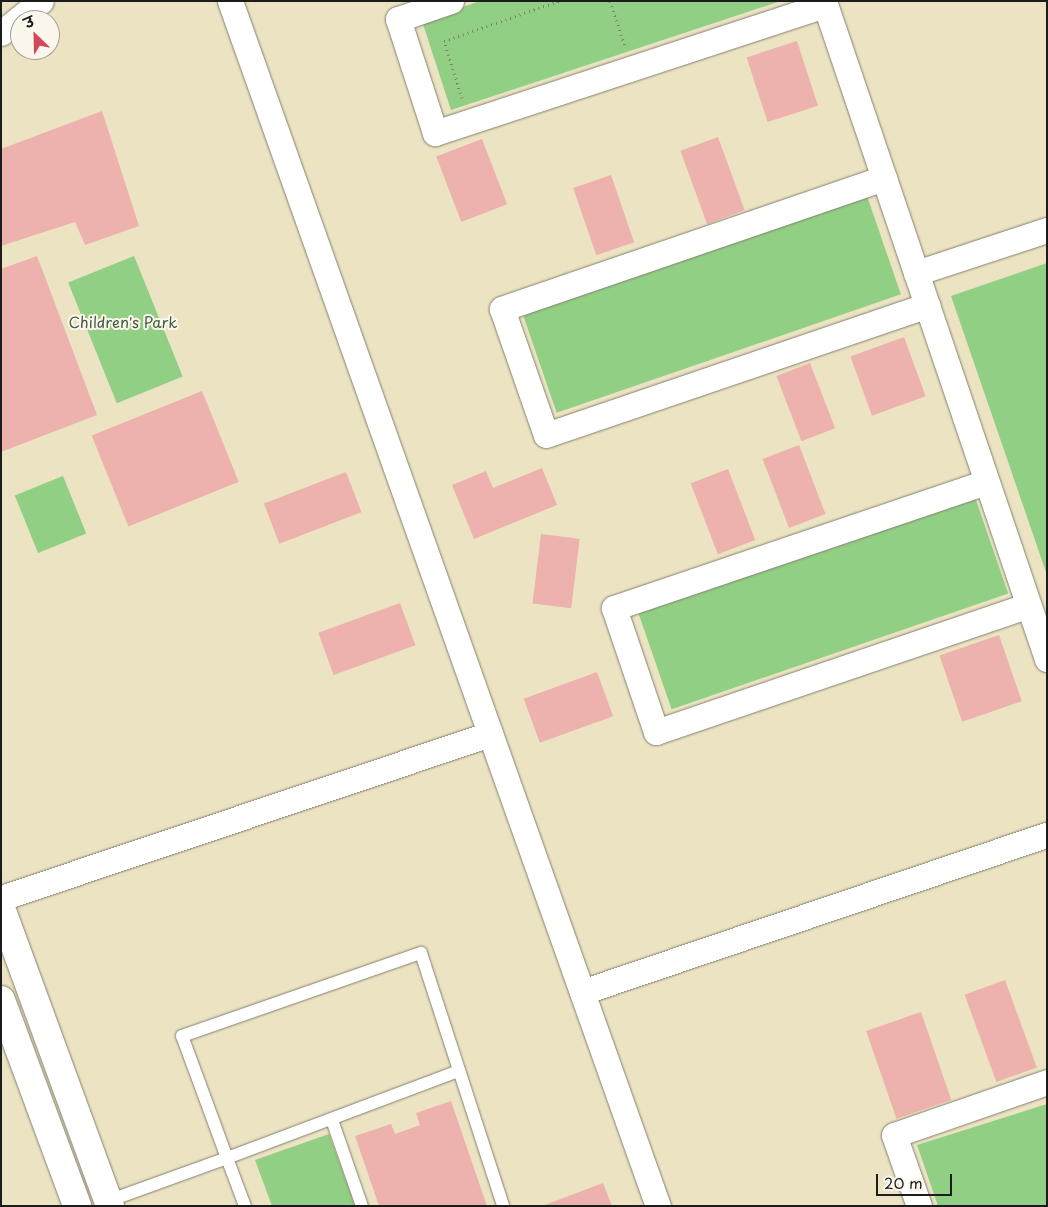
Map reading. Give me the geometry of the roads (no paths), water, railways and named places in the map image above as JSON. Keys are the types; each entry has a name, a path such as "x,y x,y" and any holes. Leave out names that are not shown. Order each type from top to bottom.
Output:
{"street":[{"path":"1,33 42,1"},
{"path":"230,1 658,1206"},
{"path":"451,1 398,19 435,133 824,3 1047,660"},
{"path":"884,178 502,309 546,436 927,305"},
{"path":"916,273 1047,230"},
{"path":"986,482 614,608 656,732 1028,605"},
{"path":"1,898 490,734"},
{"path":"582,992 1047,835"},
{"path":"1,908 10,963 109,1204"},
{"path":"1,1000 77,1206"},
{"path":"918,1206 894,1134 1047,1082"}],"lane":[{"path":"245,1206 182,1036 421,953 503,1206"},
{"path":"109,1204 459,1071"},
{"path":"332,1120 362,1206"}],"park label":[{"name":"Children's Park","path":"123,322"}]}
